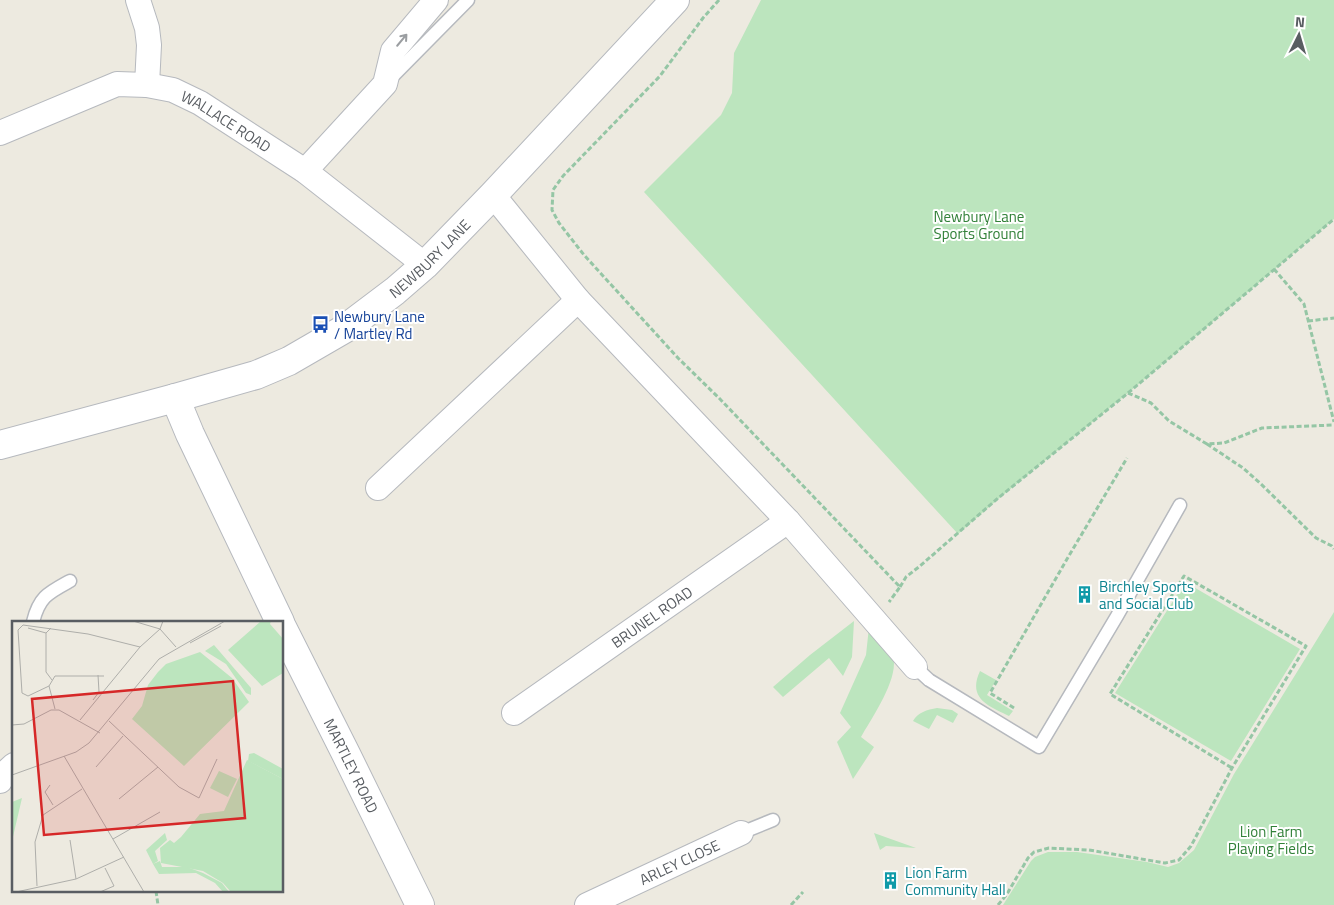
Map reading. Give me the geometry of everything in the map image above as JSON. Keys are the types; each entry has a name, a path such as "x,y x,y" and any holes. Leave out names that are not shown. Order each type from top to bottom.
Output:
{"street":[{"path":"138,0 147,28 149,45 147,85"},
{"path":"305,171 385,84 393,51 436,0"},
{"name":"NEWBURY LANE","path":"0,445 256,375 289,361 346,328 395,291 425,265 675,0"},
{"name":"WALLACE ROAD","path":"0,133 117,84 147,85 173,90 200,104 305,171 425,265"},
{"path":"493,195 578,300 788,521 915,667"},
{"path":"378,488 578,300"},
{"name":"MARTLEY ROAD","path":"175,398 190,434 279,621"},
{"name":"BRUNEL ROAD","path":"514,713 788,521"},
{"name":"MARTLEY ROAD","path":"284,631 420,905"},
{"path":"0,781 12,766"},
{"name":"ARLEY CLOSE","path":"587,905 741,833"}],"lane":[{"path":"385,84 468,0"},
{"path":"915,667 929,680 1040,748 1180,506"},
{"path":"33,621 36,612 47,594 70,581"},
{"name":"ARLEY CLOSE","path":"741,833 773,820"}],"path":[{"path":"719,0 703,18 660,76 563,176 553,190 552,210 559,223 584,255 665,343 900,586"},
{"path":"867,612 886,606 906,577 1334,219"},
{"path":"1207,444 1224,442 1262,428 1334,424 1304,304 1274,269"},
{"path":"1308,321 1334,318"},
{"path":"1128,393 1151,403 1169,421 1243,468 1316,538 1332,546 1334,549"},
{"path":"1014,708 990,693 1127,458"},
{"path":"998,905 1007,894 1028,858 1034,852 1049,848 1098,851 1165,863 1179,860 1191,846 1232,768 1306,646 1184,576 1110,694 1232,768"},
{"path":"156,892 158,905"},
{"path":"791,905 803,892"}],"green space":[{"name":"Newbury Lane Sports Ground","path":"761,0 1334,0 1334,219 1154,372 958,534 644,192 721,115 732,93 734,53"},
{"path":"1185,582 1300,649 1231,761 1115,693"},
{"name":"Lion Farm Playing Fields","path":"1334,612 1334,905 1003,905 1031,861 1035,857 1048,852 1077,852 1147,862 1168,867 1179,863 1194,850 1234,774"},
{"path":"854,621 852,657 843,676 829,658 783,697 773,687 810,655"},
{"path":"869,627 892,654 894,663 893,673 884,697 861,737 874,747 853,779 837,742 851,727 840,713 866,655"},
{"path":"980,671 996,680 987,695 1013,711 1009,716 988,705 978,695 976,688"},
{"path":"937,708 952,710 958,714 953,723 937,715 929,729 913,721 920,713"},
{"path":"874,833 916,848 886,846 880,850"}],"place":[{"name":"Newbury Lane / Martley Rd","path":"320,325"},
{"name":"Birchley Sports and Social Club","path":"1085,595"},
{"name":"Lion Farm Community Hall","path":"891,881"}]}
